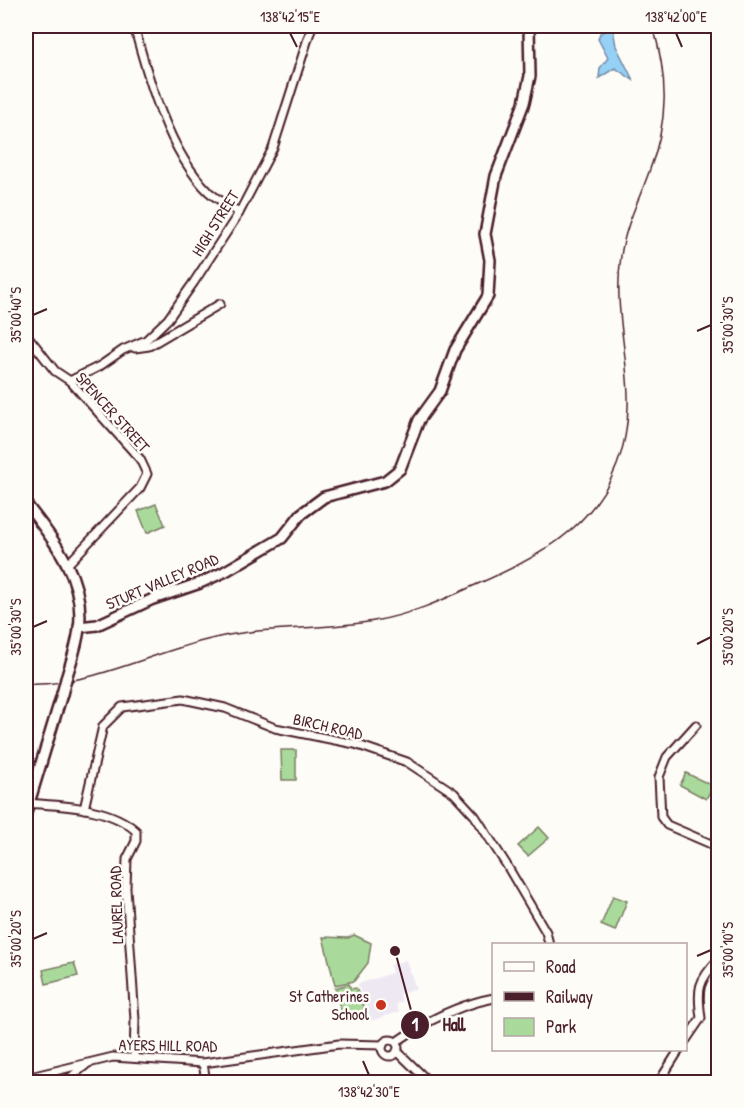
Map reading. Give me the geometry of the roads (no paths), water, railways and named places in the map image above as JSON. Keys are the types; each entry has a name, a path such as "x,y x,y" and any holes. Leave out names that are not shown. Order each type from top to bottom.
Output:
{"street":[{"path":"134,26 162,115 188,165 209,192 239,213"},
{"name":"HIGH STREET","path":"70,381 100,366 123,350 146,340 168,319 239,213 273,148 312,26"},
{"name":"STURT VALLEY ROAD","path":"80,627 97,625 153,599 224,572 282,538 301,514 324,497 386,481 400,469 419,420 440,391 454,350 488,296 490,260 485,234 496,176 525,103 530,76 529,26"},
{"path":"123,350 149,346 220,304"},
{"name":"SPENCER STREET","path":"26,334 55,371 70,381 140,459 147,474 140,488 68,564"},
{"path":"26,504 60,548 68,564 76,596 80,627 27,803 26,813"},
{"name":"BIRCH ROAD","path":"84,809 103,726 122,707 183,699 225,708 275,728 355,744 408,762 454,793 475,816 506,864 546,932 549,943"},
{"path":"696,725 667,757 659,777 659,808 667,825 718,847"},
{"name":"LAUREL ROAD","path":"27,803 84,809 124,820 136,831 136,841 128,860 126,888 135,1020 134,1058"},
{"path":"687,1039 701,1018 697,993 704,975 718,960"},
{"path":"397,1051 390,1055 386,1054 382,1045 388,1040 396,1042 419,1026 466,1004 492,998"},
{"path":"396,1042 397,1051 429,1083"},
{"name":"AYERS HILL ROAD","path":"26,1078 113,1057 203,1063 339,1044 382,1045"},
{"path":"659,1083 678,1051"},
{"path":"65,1083 89,1062"},
{"path":"203,1063 206,1083"}],"water":[{"path":"613,29 616,46 633,80 615,68 599,78 600,68 608,58 598,39 600,33"}],"railway":[{"path":"26,684 75,680 219,637 258,631 355,624 400,615 437,602 518,565 539,553 577,525 593,508 606,488 617,465 625,439 628,386 619,282 626,234 656,153 663,117 664,82 653,26"}],"place":[{"name":"Hall","path":"395,951"},
{"name":"St Catherines School","path":"381,1005"}]}
